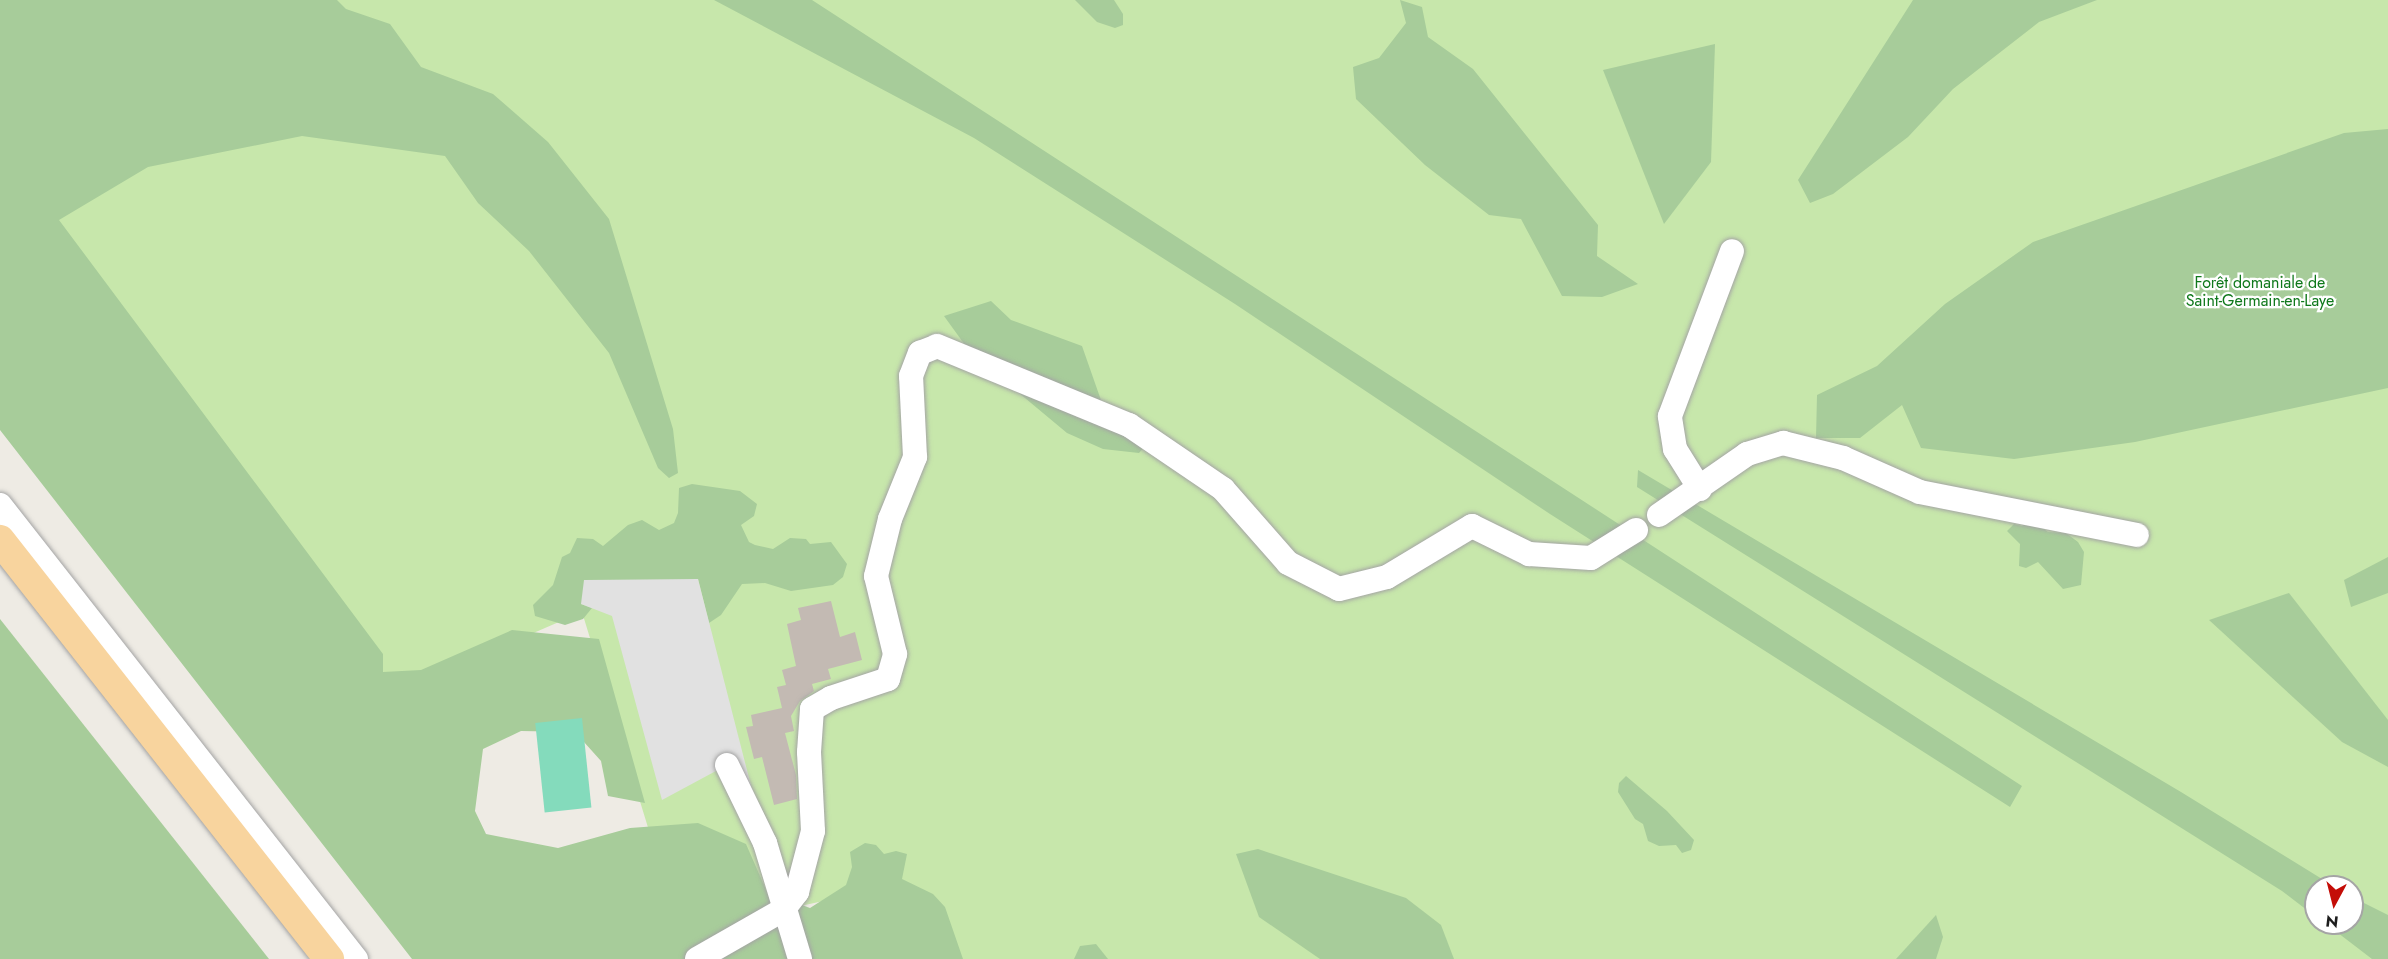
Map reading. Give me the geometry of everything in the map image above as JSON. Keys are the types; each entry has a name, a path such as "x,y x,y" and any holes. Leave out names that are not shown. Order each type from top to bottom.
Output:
{"main road":[{"path":"0,540 329,959"},
{"path":"0,565 309,959"}],"lane":[{"path":"1700,489 1675,449 1670,416 1732,251"},
{"path":"697,959 783,910 797,892 813,831 809,752 812,709 831,698 888,680 895,654 876,576 890,519 915,457 911,376 920,353 937,346 1129,425 1223,489 1288,563 1339,589 1387,577 1472,526 1529,554 1591,558 1636,530"},
{"path":"1659,515 1700,489 1747,454 1783,443 1844,458 1920,492 2136,535"},
{"path":"0,505 356,959"},
{"path":"727,765 765,843 783,910 800,959"}],"green space":[{"path":"0,0 337,0 346,9 390,24 421,67 493,94 548,142 609,219 673,429 678,473 669,478 658,468 609,353 529,251 478,203 445,156 302,136 148,167 59,220 383,654 383,672 421,670 512,630 599,639 645,803 608,796 601,761 575,732 521,731 483,749 475,811 486,834 558,848 630,828 698,823 746,844 767,892 810,908 846,885 852,867 850,852 865,843 876,845 884,854 896,851 907,854 902,879 933,894 945,907 963,959 412,959 0,430"},
{"path":"76,0 2388,0 2388,959 945,959 879,889 680,932 582,612 392,694 23,224"},
{"path":"714,0 812,0 2022,786 2010,807 1550,514 1235,304 974,138"},
{"path":"1075,0 1114,0 1123,14 1123,25 1115,28 1097,22"},
{"path":"1400,0 1422,7 1428,37 1473,69 1598,225 1597,256 1638,284 1602,297 1562,296 1521,219 1489,215 1425,165 1356,99 1353,67 1379,58 1406,23"},
{"path":"1913,0 2097,0 2039,22 1953,89 1908,137 1833,194 1810,203 1798,180"},
{"path":"1715,44 1711,162 1664,224 1603,70"},
{"name":"Forêt domaniale de Saint-Germain-en-Laye","path":"2388,129 2388,388 2135,442 2014,459 1921,448 1902,405 1860,438 1816,438 1817,395 1877,366 1945,304 2033,242 2344,133"},
{"path":"991,301 1011,320 1082,346 1109,423 1146,445 1139,453 1103,449 1067,433 970,352 944,316"},
{"path":"1638,470 2181,792 2316,875 2304,875 2304,908 2282,891 1637,487"},
{"path":"692,484 740,491 757,504 754,516 741,525 749,542 755,545 773,549 790,538 806,539 810,544 831,542 847,564 843,577 833,585 791,591 765,583 742,584 721,615 709,623 698,579 581,604 592,608 583,619 565,625 535,616 533,605 553,585 562,557 570,553 577,538 593,539 603,546 628,525 642,520 659,530 674,523 678,513 679,488"},
{"path":"2032,520 2048,532 2066,533 2078,542 2084,552 2081,585 2063,589 2038,562 2026,568 2019,566 2020,544 2007,531 2014,524 2022,526"},
{"path":"2388,557 2388,593 2351,607 2344,580"},
{"path":"2289,593 2388,720 2388,767 2342,742 2209,620"},
{"path":"0,619 269,959 0,959"},
{"path":"582,718 591,808 545,812 535,723"},
{"path":"1626,776 1667,811 1694,840 1691,850 1682,853 1676,845 1659,846 1648,841 1643,824 1635,819 1618,792 1619,783"},
{"path":"1258,849 1406,898 1441,925 1454,959 1320,959 1259,917 1236,854"},
{"path":"2364,903 2388,915 2388,959 2372,959 2341,935 2364,935"},
{"path":"1936,915 1943,937 1936,959 1896,959"},
{"path":"1096,944 1108,959 1074,959 1080,946"}],"shaded area":[{"path":"698,579 759,817 727,765 662,800 612,616 581,604 584,580"}],"building":[{"path":"831,601 840,637 855,632 862,660 828,669 831,679 812,684 814,691 800,701 791,716 794,731 785,733 796,775 797,799 774,805 762,757 754,759 746,727 753,726 751,715 782,708 777,687 786,685 782,670 796,666 787,624 801,620 798,608"}]}
